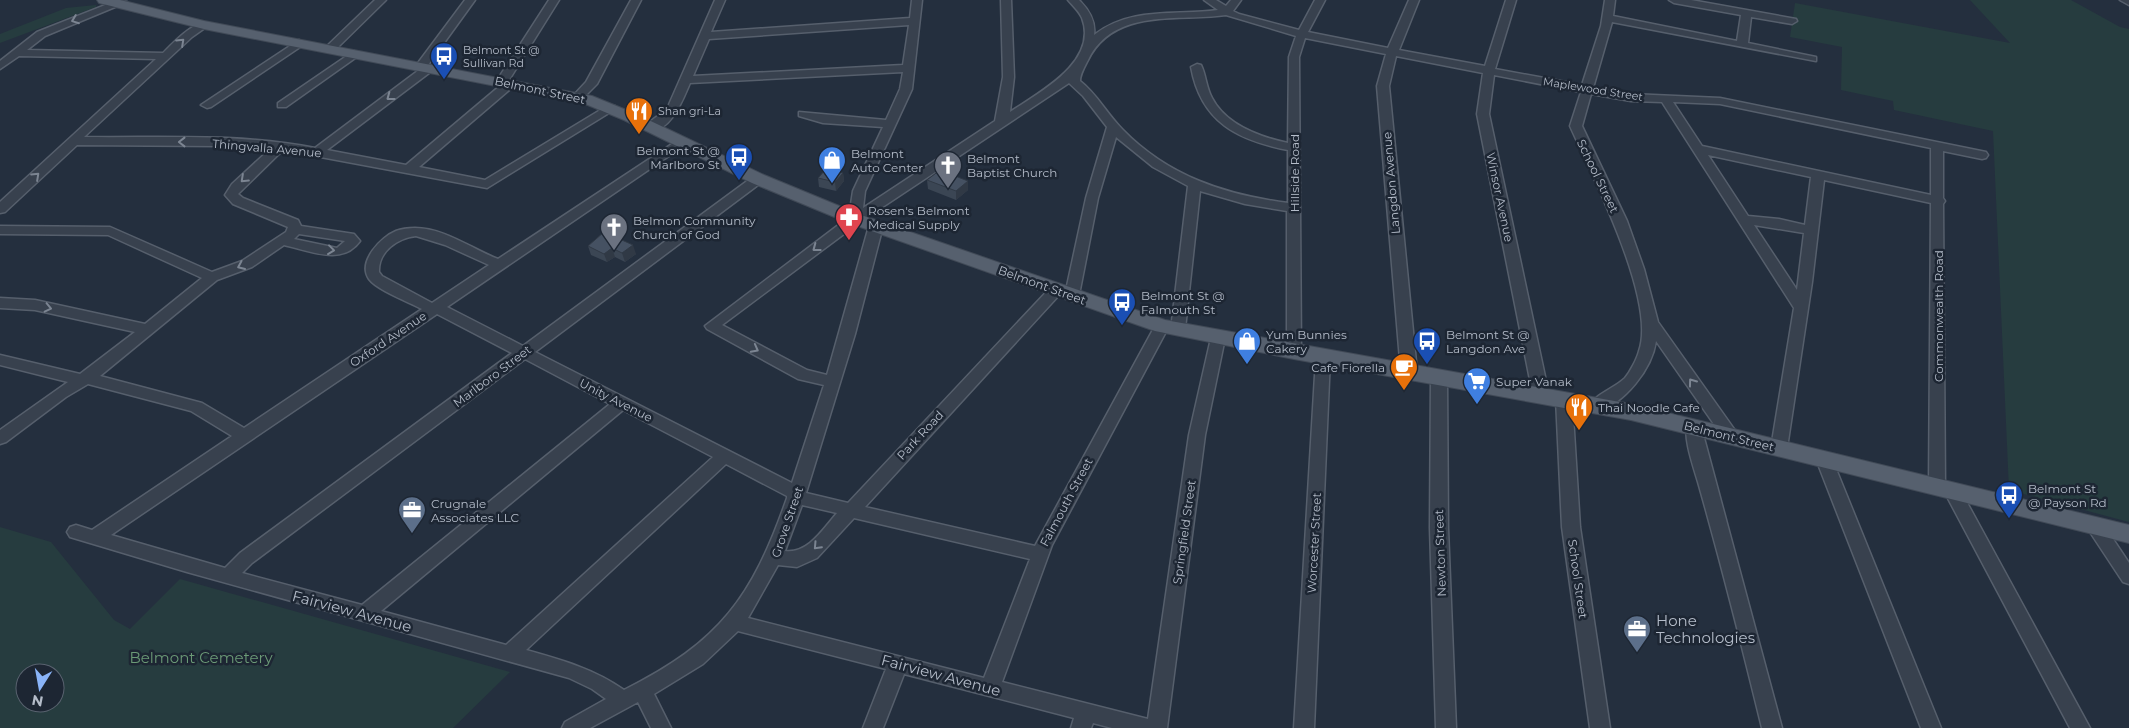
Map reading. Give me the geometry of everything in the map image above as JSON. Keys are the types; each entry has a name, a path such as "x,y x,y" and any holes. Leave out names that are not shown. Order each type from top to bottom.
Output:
{"main road":[{"name":"Belmont Street","path":"104,0 122,2 204,25 578,97 611,108 758,179 855,219 1170,327 1323,358 1597,406 1694,427 2129,534"}],"street":[{"path":"330,49 381,0"},
{"path":"318,152 425,67 470,0"},
{"path":"409,169 507,82 554,0"},
{"path":"578,97 591,84 636,0"},
{"path":"651,127 671,113 720,0"},
{"path":"855,219 859,191 903,98 910,68 916,0"},
{"path":"1001,122 1007,104 1009,84 1006,0"},
{"path":"1073,0 1085,13 1090,28 1090,41 1074,77 1074,82 1088,92 1113,128 1149,161 1194,186 1243,201 1294,208"},
{"name":"Maplewood Street","path":"1209,0 1228,12 1259,24 1302,34 1632,98 1720,101 1982,155"},
{"path":"833,381 804,375 712,326 855,219 1064,81 1102,35 1135,19 1157,15 1228,12 1236,0"},
{"name":"Hillside Road","path":"1294,352 1294,57 1302,34 1320,0"},
{"name":"Langdon Avenue","path":"1409,372 1383,94 1384,78 1392,52 1414,0"},
{"name":"Winsor Avenue","path":"1511,0 1489,71 1484,94 1484,122 1541,395"},
{"name":"School Street","path":"1597,406 1631,380 1647,350 1650,322 1637,269 1620,221 1577,130 1577,119 1607,18 1610,0"},
{"path":"1674,0 1792,22"},
{"path":"0,66 15,53 48,31 122,2"},
{"path":"1742,44 1746,13"},
{"path":"1607,18 1812,59"},
{"path":"705,36 914,21"},
{"path":"0,208 191,32 204,25"},
{"path":"207,104 299,43"},
{"path":"15,53 165,56"},
{"path":"282,105 354,54"},
{"path":"1197,67 1203,96 1208,104 1225,121 1255,138 1294,148"},
{"path":"685,80 910,68"},
{"path":"1665,98 1801,308"},
{"name":"Thingvalla Avenue","path":"73,141 220,142 280,146 488,184 611,108"},
{"path":"803,114 823,119 891,124"},
{"path":"1064,292 1113,128"},
{"name":"Oxford Avenue","path":"95,537 681,142"},
{"path":"280,146 236,187 231,195 238,200 291,222 294,224 295,229"},
{"name":"Commonwealth Road","path":"1938,146 1944,489"},
{"path":"1698,149 1939,201"},
{"path":"1779,448 1801,308 1818,175"},
{"name":"Marlboro Street","path":"228,576 246,558 758,179"},
{"path":"1170,327 1194,186"},
{"path":"1744,220 1779,223 1812,230"},
{"name":"Grove Street","path":"572,728 692,661 712,645 734,622 759,587 775,557 833,381 876,226"},
{"path":"0,438 61,393 85,379 212,277 247,264 284,241 295,229 308,229 349,237 353,241 344,250 336,252 284,241"},
{"path":"0,230 110,231 212,277"},
{"name":"Unity Avenue","path":"500,264 425,232 408,231 392,238 376,257 372,274 377,279 622,403 796,495 849,511 1039,554"},
{"name":"Park Road","path":"775,557 793,560 804,558 1064,292"},
{"path":"0,304 36,305 148,330"},
{"name":"School Street","path":"1650,322 1731,436"},
{"name":"Falmouth Street","path":"990,688 1039,554 1170,327"},
{"name":"Springfield Street","path":"1157,728 1198,435 1218,338"},
{"name":"Worcester Street","path":"1304,728 1323,358"},
{"path":"0,360 196,407 244,436"},
{"name":"Newton Street","path":"1439,377 1439,528 1446,728"},
{"name":"School Street","path":"1564,400 1571,527 1600,728"},
{"path":"364,614 622,403"},
{"path":"1694,427 1697,448 1726,549 1772,728"},
{"path":"509,654 724,456"},
{"path":"1824,459 1931,728"},
{"path":"1944,489 2080,728"},
{"path":"2095,526 2129,577"},
{"name":"Fairview Avenue","path":"76,532 586,676 623,700"},
{"name":"Fairview Avenue","path":"734,622 990,688 1083,720 1147,728"},
{"path":"873,728 898,664"},
{"path":"642,690 661,728"}],"green space":[{"path":"1970,0 2071,0 2120,27 2129,29 2129,522 2009,490 1993,131 1894,110 1893,101 1841,90 1842,47 1790,37 1795,3 2010,43"},
{"path":"96,5 96,7 0,43 0,34 66,8"},
{"name":"Belmont Cemetery","path":"0,527 51,542 114,620 130,629 180,579 510,672 453,728 0,728"}],"building":[{"path":"826,169 843,173 835,182 818,178"},
{"path":"940,170 968,181 956,191 927,180"},
{"path":"604,232 633,245 622,253 612,248 604,254 588,246"}],"place":[{"name":"Belmont St @ Sullivan Rd","path":"444,80"},
{"name":"Shan gri-La","path":"639,135"},
{"name":"Belmont St @ Marlboro St","path":"739,181"},
{"name":"Belmont Auto Center","path":"832,184"},
{"name":"Belmont Baptist Church","path":"948,189"},
{"name":"Rosen's Belmont Medical Supply","path":"849,241"},
{"name":"Belmon Community Church of God","path":"614,251"},
{"name":"Belmont St @ Falmouth St","path":"1122,326"},
{"name":"Yum Bunnies Cakery","path":"1247,365"},
{"name":"Belmont St @ Langdon Ave","path":"1427,365"},
{"name":"Cafe Fiorella","path":"1404,391"},
{"name":"Super Vanak","path":"1477,405"},
{"name":"Thai Noodle Cafe","path":"1579,431"},
{"name":"Belmont St @ Payson Rd","path":"2009,519"},
{"name":"Crugnale Associates LLC","path":"412,534"},
{"name":"Hone Technologies","path":"1637,653"}]}
